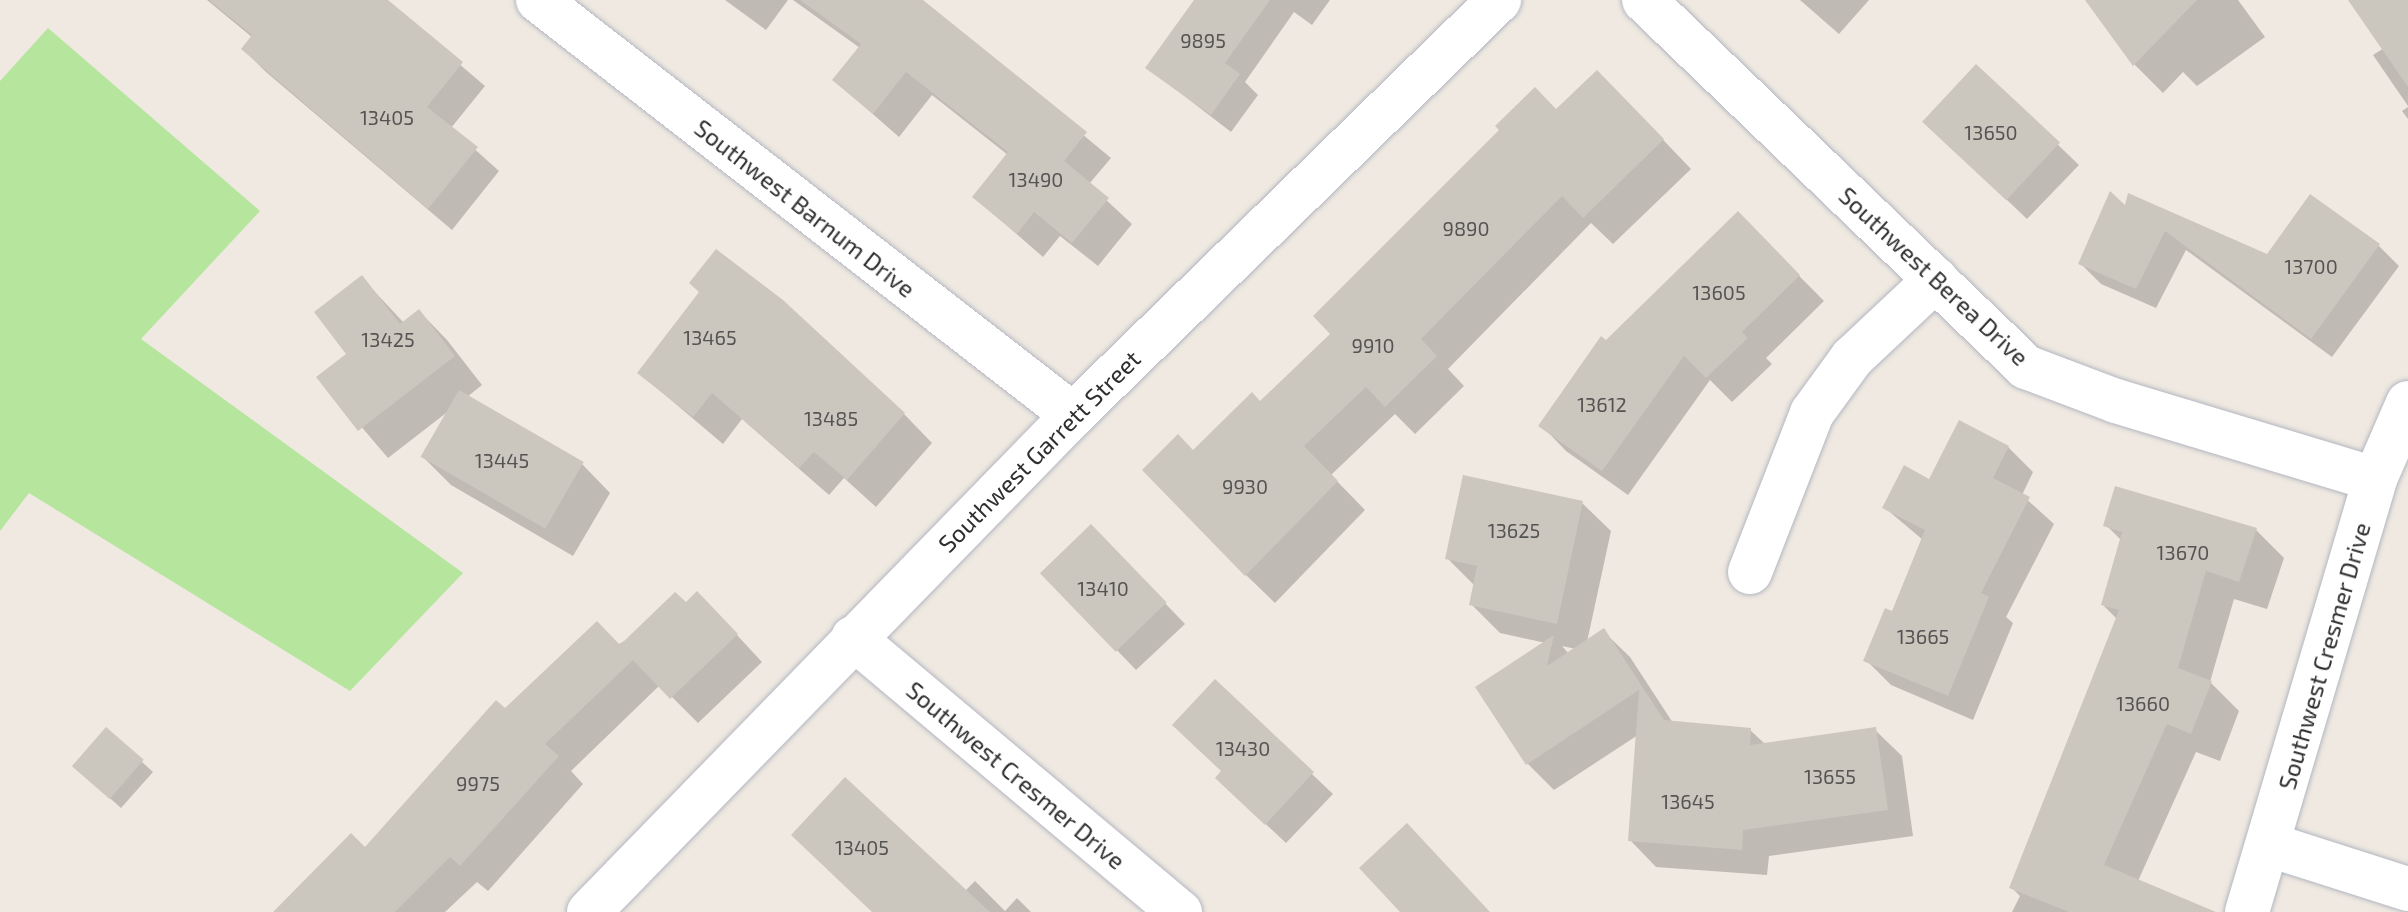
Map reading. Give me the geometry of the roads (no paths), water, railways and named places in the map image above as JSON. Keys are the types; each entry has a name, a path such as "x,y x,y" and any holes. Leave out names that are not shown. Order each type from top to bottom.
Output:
{"street":[{"name":"Southwest Barnum Drive","path":"538,0 1073,415"},
{"name":"Southwest Garrett Street","path":"589,912 1073,415 1499,0"},
{"name":"Southwest Berea Drive","path":"1644,0 2026,367 2116,401 2375,479"},
{"path":"1750,572 1812,413 1852,358 1936,279"},
{"name":"Southwest Cresmer Drive","path":"2247,912 2270,845 2375,479 2408,403"},
{"name":"Southwest Cresmer Drive","path":"853,638 1180,912"},
{"path":"2270,845 2408,889"}]}
